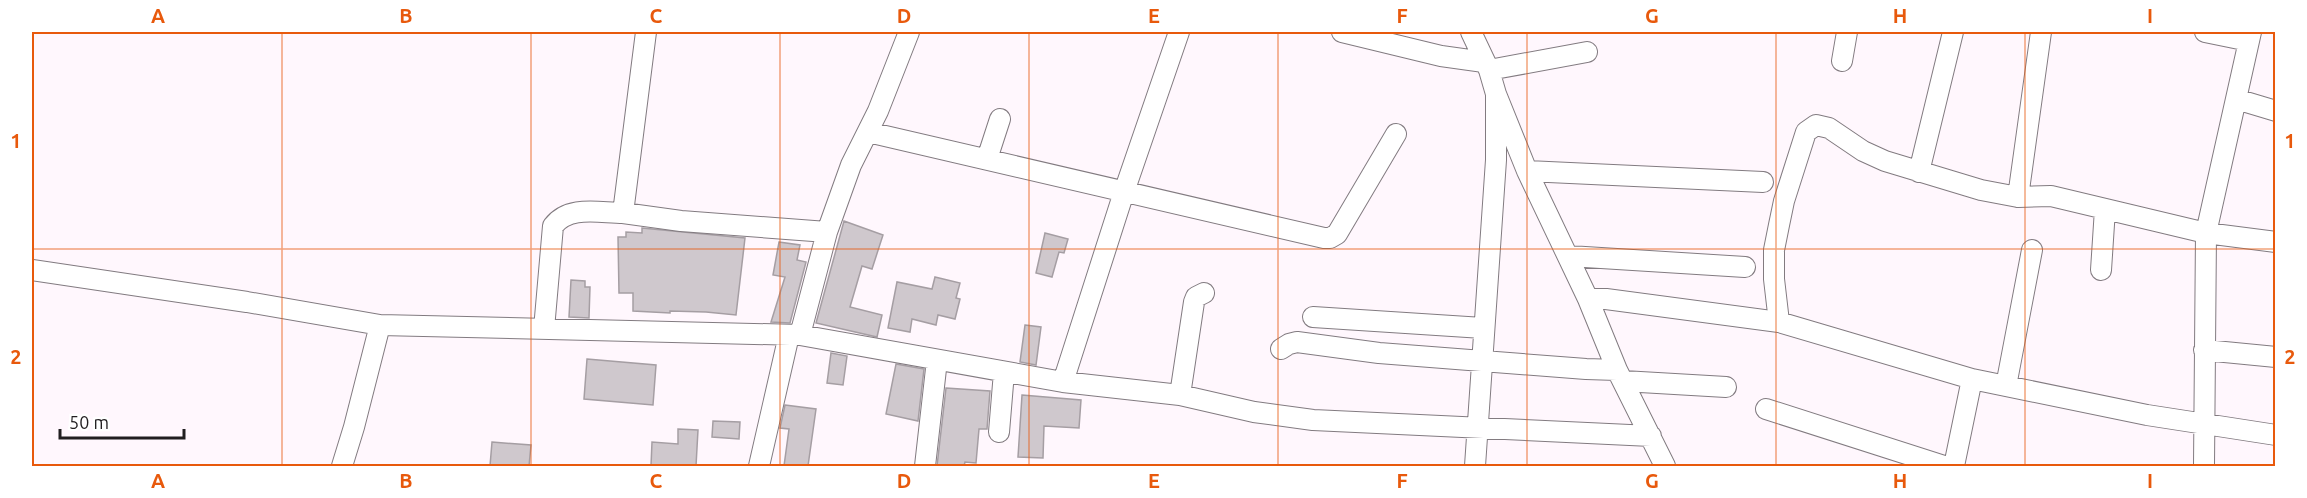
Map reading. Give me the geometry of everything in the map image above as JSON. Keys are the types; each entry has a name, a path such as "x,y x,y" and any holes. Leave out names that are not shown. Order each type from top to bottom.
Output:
{"street":[{"path":"623,213 646,32"},
{"path":"759,466 794,335 827,232 851,165 868,132 909,32"},
{"path":"1063,382 1124,192 1179,32"},
{"path":"1342,32 1487,66 1587,52"},
{"path":"1471,32 1487,66 1527,171 1569,256 1620,375 1665,466"},
{"path":"1842,61 1847,32"},
{"path":"1919,172 1953,32"},
{"path":"2018,197 2041,32"},
{"path":"2204,466 2206,233 2250,36 2205,32"},
{"path":"1475,466 1496,160 1497,94"},
{"path":"2236,99 2276,111"},
{"path":"987,159 1000,119"},
{"path":"1777,322 1774,250 1784,201 1806,132 1816,125 1823,126 1863,152 1970,188 2018,197 2050,196 2206,233 2276,242"},
{"path":"868,132 1330,238 1341,229 1396,134"},
{"path":"1527,171 1763,182"},
{"path":"2101,270 2105,209"},
{"path":"544,329 553,226 560,218 574,212 623,213 681,221 827,232"},
{"path":"2006,386 2032,250"},
{"path":"1569,256 1745,267"},
{"path":"32,270 247,302 380,325 794,335 1063,382 1180,395 1254,411 1313,420 1651,436"},
{"path":"1180,395 1194,302 1196,297 1204,293"},
{"path":"1588,299 1606,299 1777,322 1972,379 2205,426 2276,435"},
{"path":"1313,317 1483,328"},
{"path":"342,466 380,325"},
{"path":"1281,349 1297,342 1379,353 1482,361 1726,387"},
{"path":"2204,350 2276,357"},
{"path":"925,466 937,360"},
{"path":"999,432 1004,372"},
{"path":"1954,466 1972,379"},
{"path":"1766,409 1912,461 1944,466"}],"building":[{"path":"844,221 883,235 872,269 862,266 850,307 882,315 877,337 816,323"},
{"path":"642,228 745,238 736,315 706,312 633,311 633,293 619,293 618,237 626,237 626,232 642,233"},
{"path":"1045,233 1068,239 1064,253 1059,252 1052,277 1036,273"},
{"path":"779,242 800,245 797,260 806,262 790,323 771,322 785,277 773,275"},
{"path":"935,277 960,283 956,298 960,299 955,319 938,315 936,325 912,319 910,332 888,328 897,282 932,289"},
{"path":"571,280 585,281 585,287 590,287 589,318 569,317"},
{"path":"1025,325 1041,327 1036,365 1020,362"},
{"path":"831,353 847,356 843,385 827,383"},
{"path":"587,359 656,365 653,405 584,399"},
{"path":"896,364 924,369 918,421 886,414"},
{"path":"946,388 990,391 987,429 979,429 976,463 965,462 964,466 937,466"},
{"path":"1022,395 1081,400 1079,428 1044,426 1043,458 1018,457"},
{"path":"785,405 816,409 808,466 784,466 789,429 780,428"},
{"path":"713,421 740,422 739,439 712,437"},
{"path":"678,429 698,430 696,466 651,466 652,442 678,444"},
{"path":"492,442 531,445 529,466 490,466"}]}
